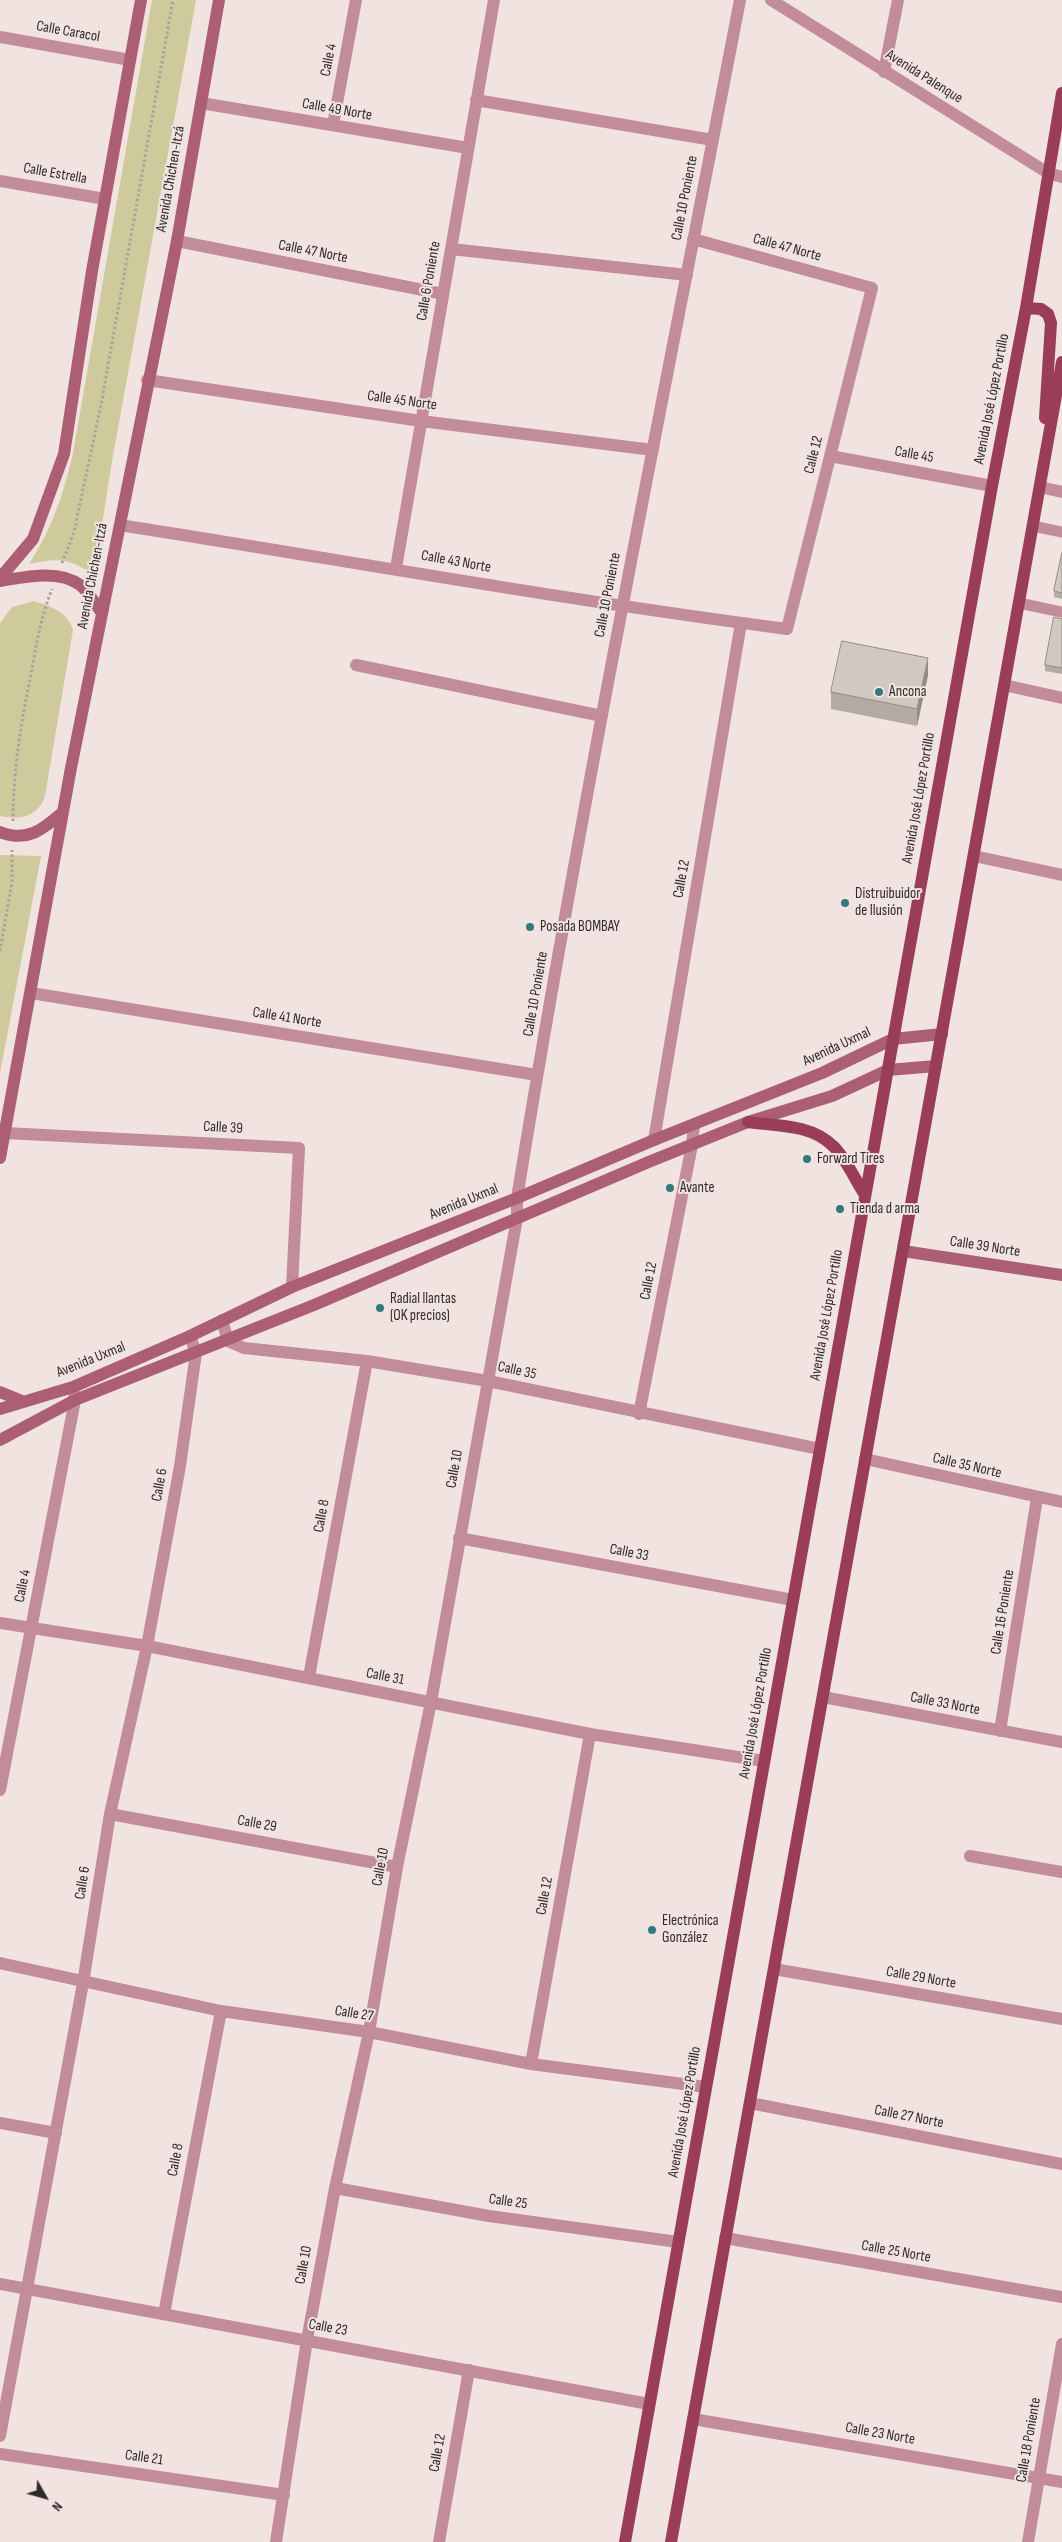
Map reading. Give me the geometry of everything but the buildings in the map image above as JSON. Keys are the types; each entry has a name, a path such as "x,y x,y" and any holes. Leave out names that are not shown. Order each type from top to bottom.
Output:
{"main road":[{"path":"0,580 33,539 64,454 105,199 141,0"},
{"name":"Avenida Chichen-Itzá","path":"0,1158 63,812 147,380 177,240 219,0"},
{"name":"Avenida José López Portillo","path":"625,2542 992,486 1026,308 1062,93"},
{"path":"1026,308 1041,309 1048,314 1051,323 1048,350 1044,463"},
{"path":"671,2542 1062,362"},
{"path":"0,580 35,576 57,576 71,579 82,587 102,613"},
{"path":"6,834 40,832 63,812"},
{"name":"Avenida Uxmal","path":"0,1409 73,1386 190,1336 292,1287 517,1198 654,1140 822,1073 893,1038 942,1034"},
{"name":"Avenida Uxmal","path":"0,1440 75,1400 196,1353 650,1161 748,1122 832,1096 888,1070 936,1066"},
{"path":"748,1122 805,1129 820,1136 834,1146 865,1195"},
{"name":"Calle 39 Norte","path":"903,1251 1062,1275"},
{"path":"0,1392 22,1401"}],"street":[{"name":"Calle 4","path":"333,125 356,0"},
{"name":"Calle 6 Poniente","path":"396,568 494,0"},
{"name":"Calle 10 Poniente","path":"517,1198 537,1075 622,608 740,0"},
{"name":"Avenida Palenque","path":"771,0 884,72 1048,172 1062,177"},
{"path":"884,72 898,0"},
{"name":"Calle Caracol","path":"0,37 130,60"},
{"path":"476,100 713,140"},
{"name":"Calle 49 Norte","path":"201,104 468,148"},
{"name":"Calle Estrella","path":"0,181 105,199"},
{"name":"Calle 47 Norte","path":"693,239 872,288"},
{"name":"Calle 47 Norte","path":"177,240 443,294"},
{"path":"451,249 687,275"},
{"name":"Calle 12","path":"787,629 872,288"},
{"name":"Calle 45 Norte","path":"147,380 421,421 653,450"},
{"name":"Calle 45","path":"830,456 992,486"},
{"path":"1040,487 1062,492"},
{"name":"Calle 43 Norte","path":"120,525 396,568 622,608 787,629"},
{"name":"Calle 12","path":"654,1140 741,623"},
{"path":"356,665 602,716"},
{"path":"1004,685 1062,698"},
{"path":"974,856 1062,875"},
{"name":"Calle 41 Norte","path":"31,993 537,1075"},
{"name":"Calle 12","path":"639,1414 692,1145 694,1125"},
{"name":"Calle 39","path":"5,1133 299,1148 292,1287"},
{"name":"Calle 10","path":"276,2542 307,2340 334,2188 369,2032 397,1866 431,1702 517,1218 517,1198"},
{"path":"222,1320 227,1339"},
{"name":"Calle 6","path":"0,2436 83,1982 110,1814 147,1646 180,1466 196,1353 190,1336"},
{"name":"Calle 35","path":"227,1339 244,1348 367,1361 488,1381 639,1414 820,1449"},
{"name":"Calle 8","path":"310,1677 367,1361"},
{"name":"Calle 4","path":"0,1790 75,1400 73,1386"},
{"name":"Calle 35 Norte","path":"866,1459 1062,1502"},
{"name":"Calle 16 Poniente","path":"1000,1732 1037,1498"},
{"name":"Calle 33","path":"459,1538 793,1600"},
{"name":"Calle 31","path":"0,1623 147,1646 590,1734 764,1761"},
{"name":"Calle 33 Norte","path":"823,1697 1000,1732 1062,1742"},
{"name":"Calle 12","path":"532,2064 590,1734"},
{"name":"Calle 29","path":"110,1814 397,1866"},
{"path":"970,1856 1062,1872"},
{"name":"Calle 27","path":"0,1963 221,2011 369,2032 532,2064 706,2087"},
{"name":"Calle 29 Norte","path":"774,1969 1062,2019"},
{"name":"Calle 8","path":"164,2314 221,2011"},
{"name":"Calle 27 Norte","path":"750,2103 1062,2164"},
{"path":"0,2124 56,2134"},
{"name":"Calle 25","path":"334,2188 489,2216 678,2242"},
{"name":"Calle 25 Norte","path":"725,2238 1062,2297"},
{"name":"Calle 23","path":"0,2284 649,2404"},
{"name":"Calle 18 Poniente","path":"1028,2542 1062,2344"},
{"name":"Calle 12","path":"439,2542 469,2370"},
{"name":"Calle 23 Norte","path":"693,2418 1062,2482"},
{"name":"Calle 21","path":"0,2454 284,2495"}],"lane":[{"path":"1033,526 1062,532"},
{"path":"1019,603 1062,612"}],"path":[{"path":"0,951 12,882 6,834 26,700 42,614 74,532 101,405 173,0"}],"shaded area":[{"path":"152,0 196,0 112,461 94,576 71,562 56,560 29,564 51,524 66,482 73,453"},
{"path":"34,601 63,614 73,630 45,796 38,809 33,813 14,818 0,816 0,623 12,607"},
{"path":"0,855 41,856 0,1073"}],"place":[{"name":"Ancona","path":"879,692"},
{"name":"Distruibuidor de Ilusión","path":"845,903"},
{"name":"Posada BOMBAY","path":"530,927"},
{"name":"Forward Tires","path":"807,1159"},
{"name":"Avante","path":"670,1188"},
{"name":"Tienda d arma","path":"840,1209"},
{"name":"Radial llantas (OK precios)","path":"380,1308"},
{"name":"Electrónica González","path":"652,1930"}]}
